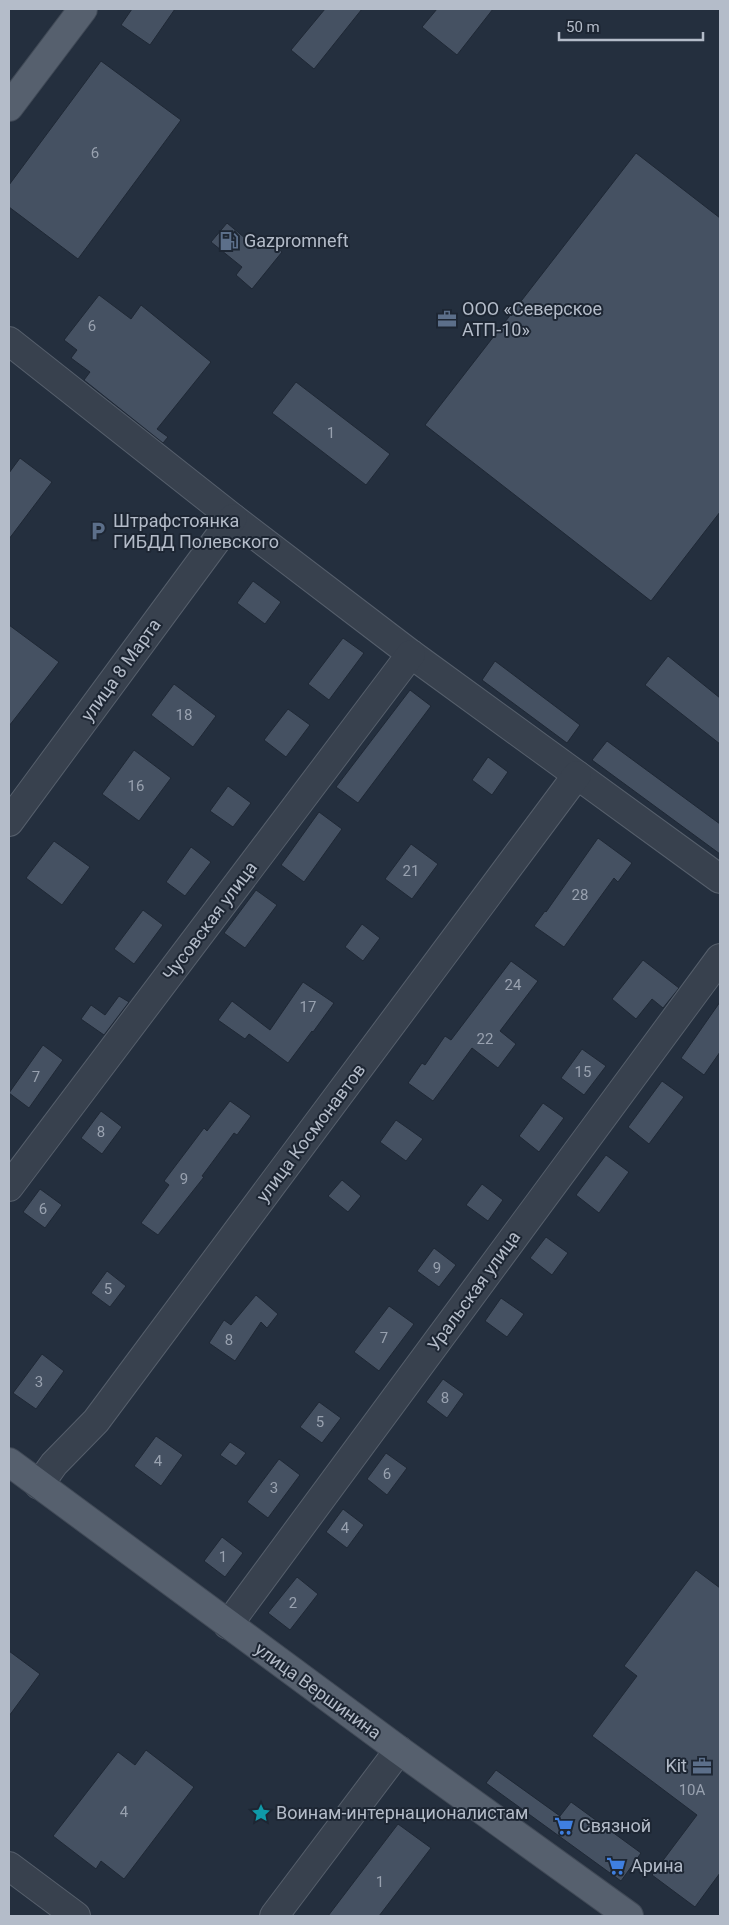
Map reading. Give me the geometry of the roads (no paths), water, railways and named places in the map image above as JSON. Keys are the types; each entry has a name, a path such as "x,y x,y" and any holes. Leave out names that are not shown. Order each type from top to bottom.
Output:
{"main road":[{"path":"9,107 83,9"},
{"name":"улица Вершинина","path":"9,1462 228,1625 629,1916"}],"street":[{"path":"9,341 233,518 411,654 720,880"},
{"name":"улица 8 Марта","path":"9,822 233,518"},
{"name":"Чусовская улица","path":"9,1187 411,654"},
{"name":"улица Космонавтов","path":"39,1485 54,1464 96,1421 577,775"},
{"name":"Уральская улица","path":"228,1625 720,958"},
{"path":"274,1916 399,1750"},
{"path":"9,1866 76,1916"}],"place":[{"name":"Gazpromneft","path":"229,241"},
{"name":"ООО «Северское АТП-10»","path":"447,319"},
{"name":"Штрафстоянка ГИБДД Полевского","path":"98,531"},
{"name":"Kit","path":"702,1766"},
{"name":"Воинам-интернационалистам","path":"261,1813"},
{"name":"Связной","path":"564,1826"},
{"name":"Арина","path":"616,1866"}]}
